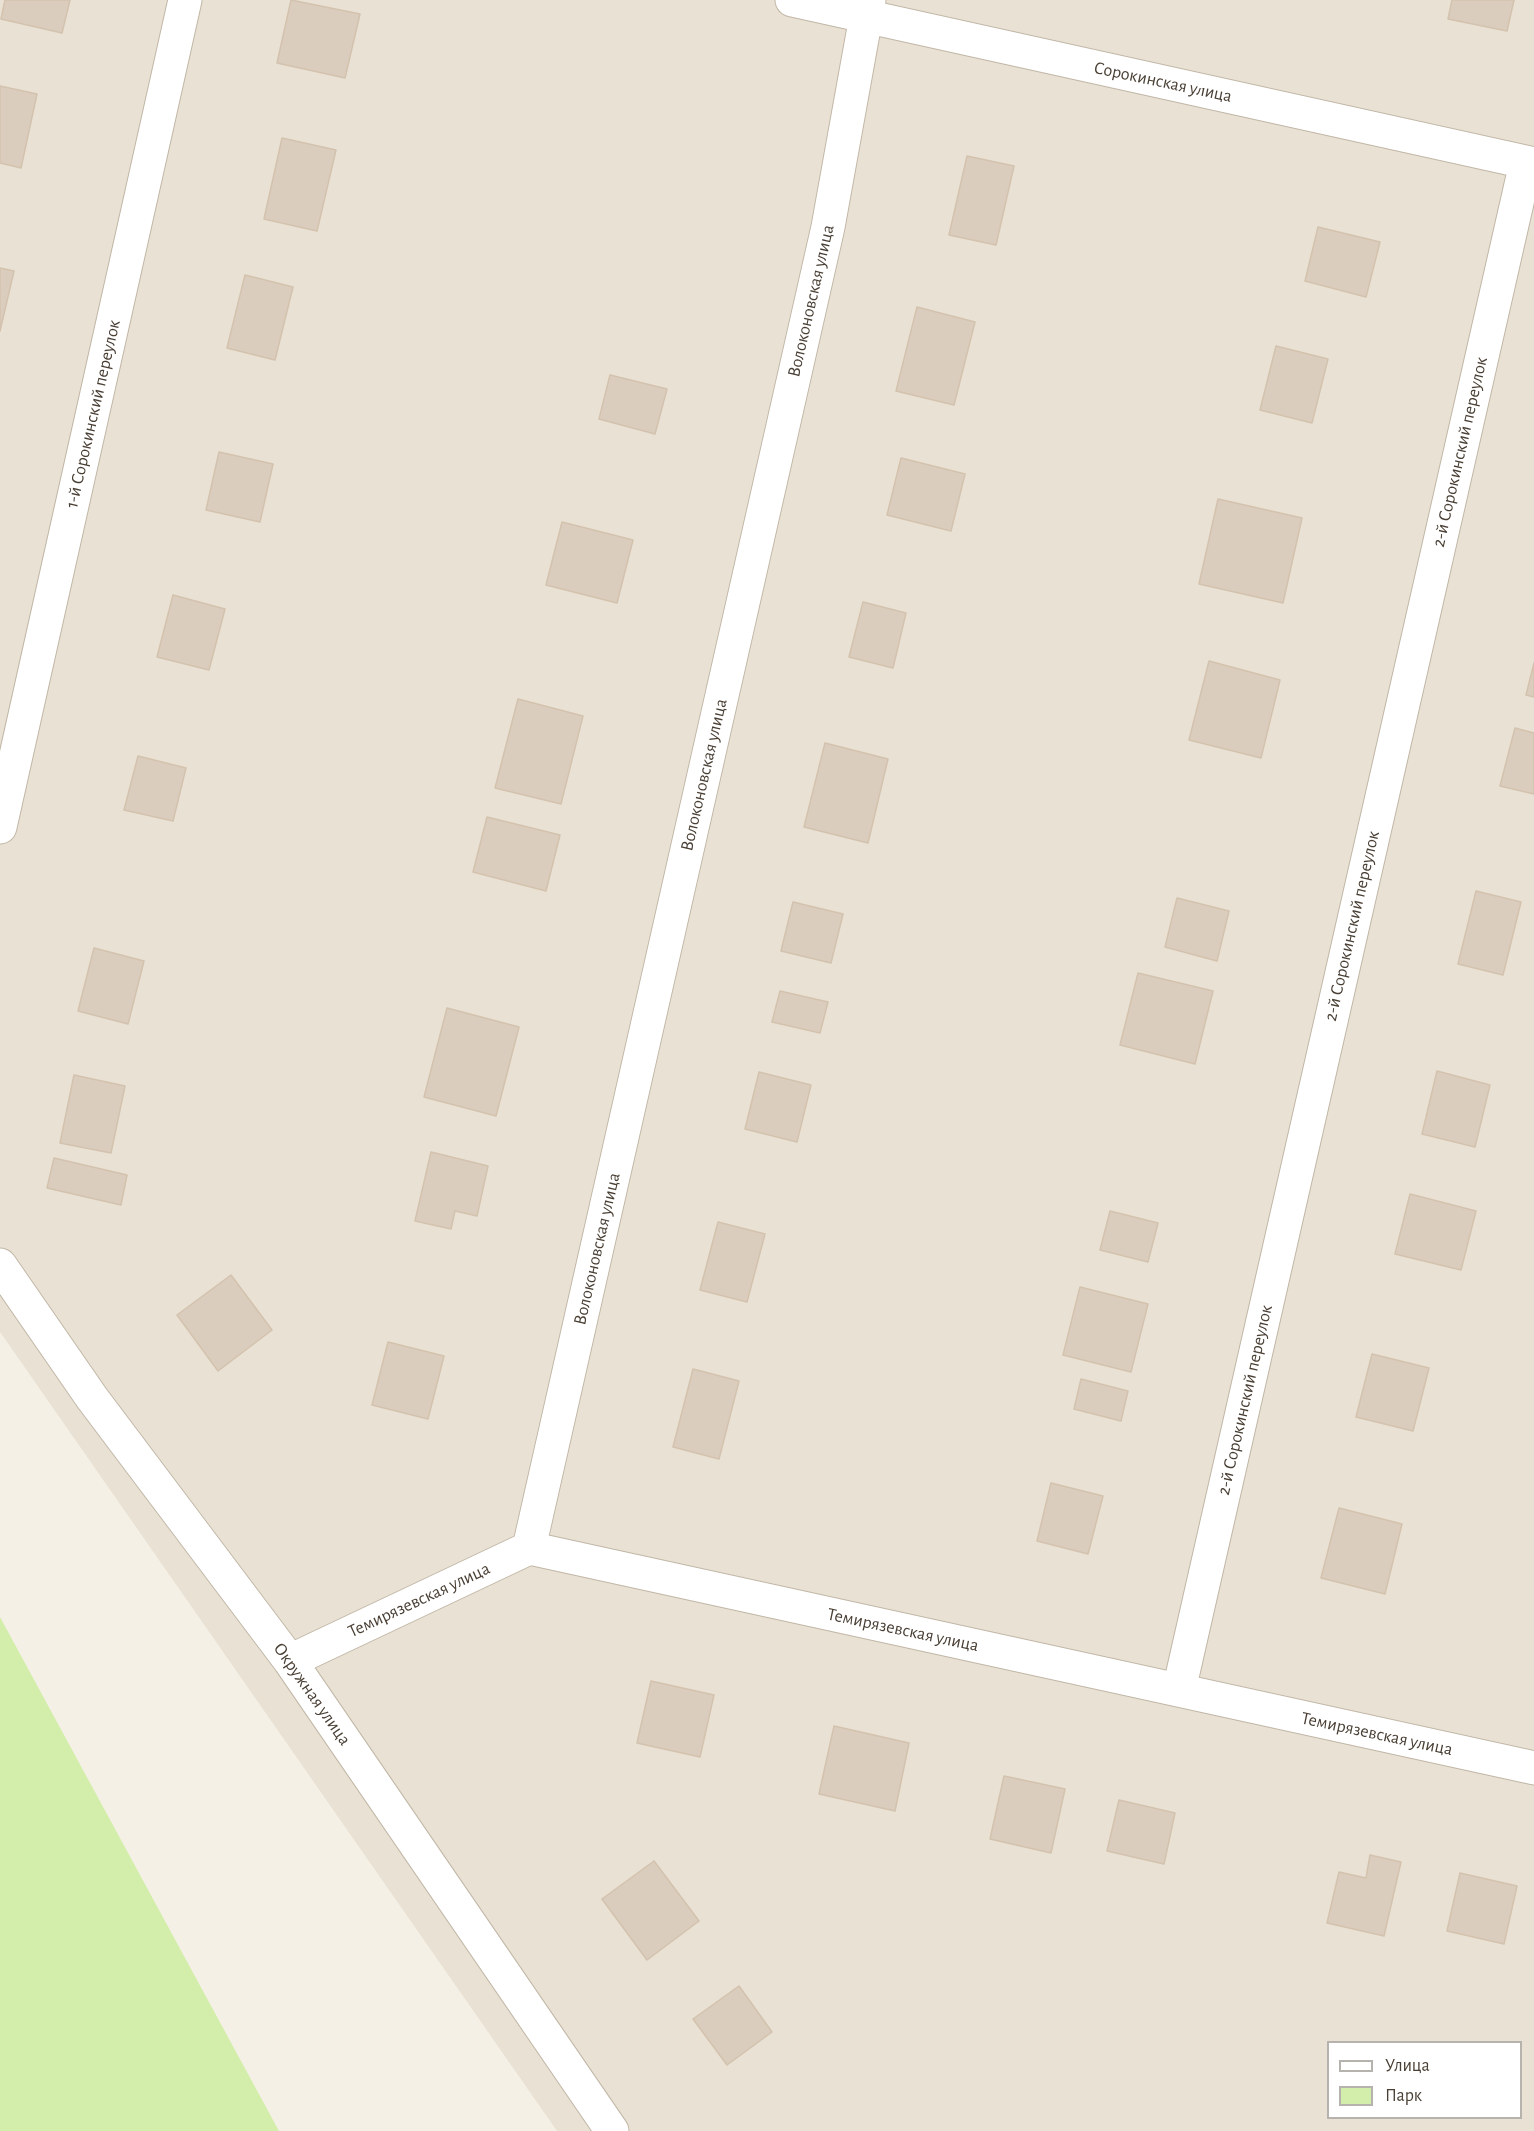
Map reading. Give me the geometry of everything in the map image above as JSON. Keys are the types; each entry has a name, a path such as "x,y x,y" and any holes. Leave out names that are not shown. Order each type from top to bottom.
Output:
{"street":[{"name":"1-й Сорокинский переулок","path":"0,827 185,0"},
{"name":"Сорокинская улица","path":"792,0 867,8 1530,164"},
{"name":"Волоконовская улица","path":"529,1548 828,227 867,8"},
{"name":"2-й Сорокинский переулок","path":"1179,1690 1530,164"},
{"name":"Окружная улица","path":"0,1265 92,1398 290,1661 612,2131"},
{"name":"Темирязевская улица","path":"290,1661 529,1548 1534,1768"}],"shaded area":[{"path":"0,0 1534,0 1534,2131 557,2131 0,1332"}],"green space":[{"path":"0,1617 279,2131 0,2131"}],"building":[{"path":"5,0 70,0 62,33 1,19"},
{"path":"291,0 360,14 345,78 277,63"},
{"path":"1452,0 1514,0 1507,31 1448,19"},
{"path":"0,86 37,94 21,168 0,163"},
{"path":"282,138 336,150 317,231 264,219"},
{"path":"967,156 1014,166 996,245 949,235"},
{"path":"1318,227 1380,242 1366,297 1305,281"},
{"path":"0,268 14,271 0,331"},
{"path":"245,275 293,287 275,360 227,348"},
{"path":"917,307 975,322 954,405 896,391"},
{"path":"1276,346 1328,359 1312,423 1260,410"},
{"path":"610,375 667,389 655,434 599,419"},
{"path":"219,452 273,464 260,522 206,510"},
{"path":"901,458 965,474 951,531 887,515"},
{"path":"1218,499 1302,518 1283,603 1199,584"},
{"path":"562,522 633,540 617,603 546,585"},
{"path":"173,595 225,609 209,670 157,657"},
{"path":"863,602 906,613 893,668 849,657"},
{"path":"1209,661 1280,680 1261,758 1189,740"},
{"path":"1534,663 1534,697 1526,695"},
{"path":"518,699 583,716 561,804 495,788"},
{"path":"1515,728 1534,733 1534,794 1500,786"},
{"path":"825,743 888,759 868,843 804,827"},
{"path":"138,756 186,768 173,821 124,810"},
{"path":"487,817 560,835 546,891 473,872"},
{"path":"1476,891 1521,902 1503,975 1458,964"},
{"path":"1177,898 1229,911 1217,961 1165,947"},
{"path":"793,902 843,914 831,963 781,951"},
{"path":"94,948 144,961 128,1024 78,1011"},
{"path":"1138,973 1213,991 1195,1064 1120,1045"},
{"path":"780,991 828,1002 820,1033 772,1022"},
{"path":"447,1008 519,1027 496,1116 424,1097"},
{"path":"1437,1071 1490,1085 1475,1147 1422,1134"},
{"path":"759,1072 811,1085 797,1142 745,1129"},
{"path":"74,1075 125,1086 111,1153 60,1143"},
{"path":"431,1152 488,1166 477,1216 455,1211 451,1229 415,1221"},
{"path":"54,1158 127,1175 121,1205 47,1188"},
{"path":"1410,1194 1476,1211 1461,1270 1395,1254"},
{"path":"1110,1211 1158,1223 1148,1262 1100,1250"},
{"path":"718,1222 765,1234 747,1302 700,1290"},
{"path":"231,1275 272,1330 218,1371 177,1315"},
{"path":"1080,1287 1148,1304 1131,1372 1063,1355"},
{"path":"388,1342 444,1356 428,1419 372,1405"},
{"path":"1372,1354 1429,1368 1413,1431 1356,1417"},
{"path":"693,1369 739,1381 719,1459 673,1447"},
{"path":"1081,1379 1128,1391 1121,1421 1074,1409"},
{"path":"1051,1483 1103,1496 1088,1554 1037,1541"},
{"path":"1339,1508 1402,1524 1385,1594 1321,1578"},
{"path":"651,1681 714,1695 700,1757 637,1743"},
{"path":"834,1726 909,1743 895,1811 819,1794"},
{"path":"1004,1776 1065,1789 1051,1853 990,1839"},
{"path":"1119,1800 1175,1813 1164,1864 1107,1851"},
{"path":"1370,1855 1401,1862 1384,1936 1327,1923 1339,1872 1366,1878"},
{"path":"654,1861 699,1921 647,1960 602,1899"},
{"path":"1460,1873 1517,1886 1504,1944 1447,1931"},
{"path":"739,1986 772,2032 727,2065 693,2019"}]}
